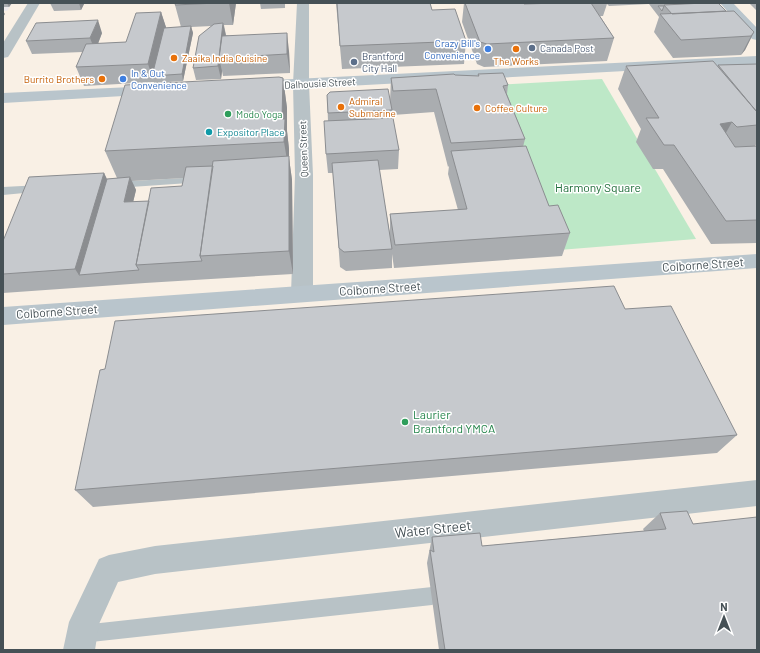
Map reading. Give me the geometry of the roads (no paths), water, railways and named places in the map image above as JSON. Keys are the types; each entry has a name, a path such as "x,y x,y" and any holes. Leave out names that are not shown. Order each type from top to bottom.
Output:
{"main road":[{"path":"726,3 757,36"},
{"name":"Dalhousie Street","path":"237,87 757,60"},
{"path":"3,98 166,90"},
{"name":"Colborne Street","path":"3,316 757,261"}],"street":[{"path":"3,54 34,3"},
{"name":"Queen Street","path":"302,294 300,175 303,3"},
{"name":"Water Street","path":"80,642 84,622 109,569 155,560 757,493"}],"lane":[{"path":"106,185 209,180"},
{"path":"3,191 50,188"},
{"path":"80,642 432,596"}],"place":[{"name":"Canada Post","path":"532,48"},
{"name":"Crazy Bill's Convenience","path":"488,49"},
{"name":"The Works","path":"516,49"},
{"name":"Zaaika India Cuisine","path":"174,58"},
{"name":"Brantford City Hall","path":"354,62"},
{"name":"Burrito Brothers","path":"102,79"},
{"name":"In & Out Convenience","path":"123,79"},
{"name":"Admiral Submarine","path":"341,107"},
{"name":"Coffee Culture","path":"477,108"},
{"name":"Modo Yoga","path":"228,114"},
{"name":"Expositor Place","path":"209,132"},
{"name":"Laurier Brantford YMCA","path":"405,422"}],"park label":[{"name":"Harmony Square","path":"598,188"}]}
